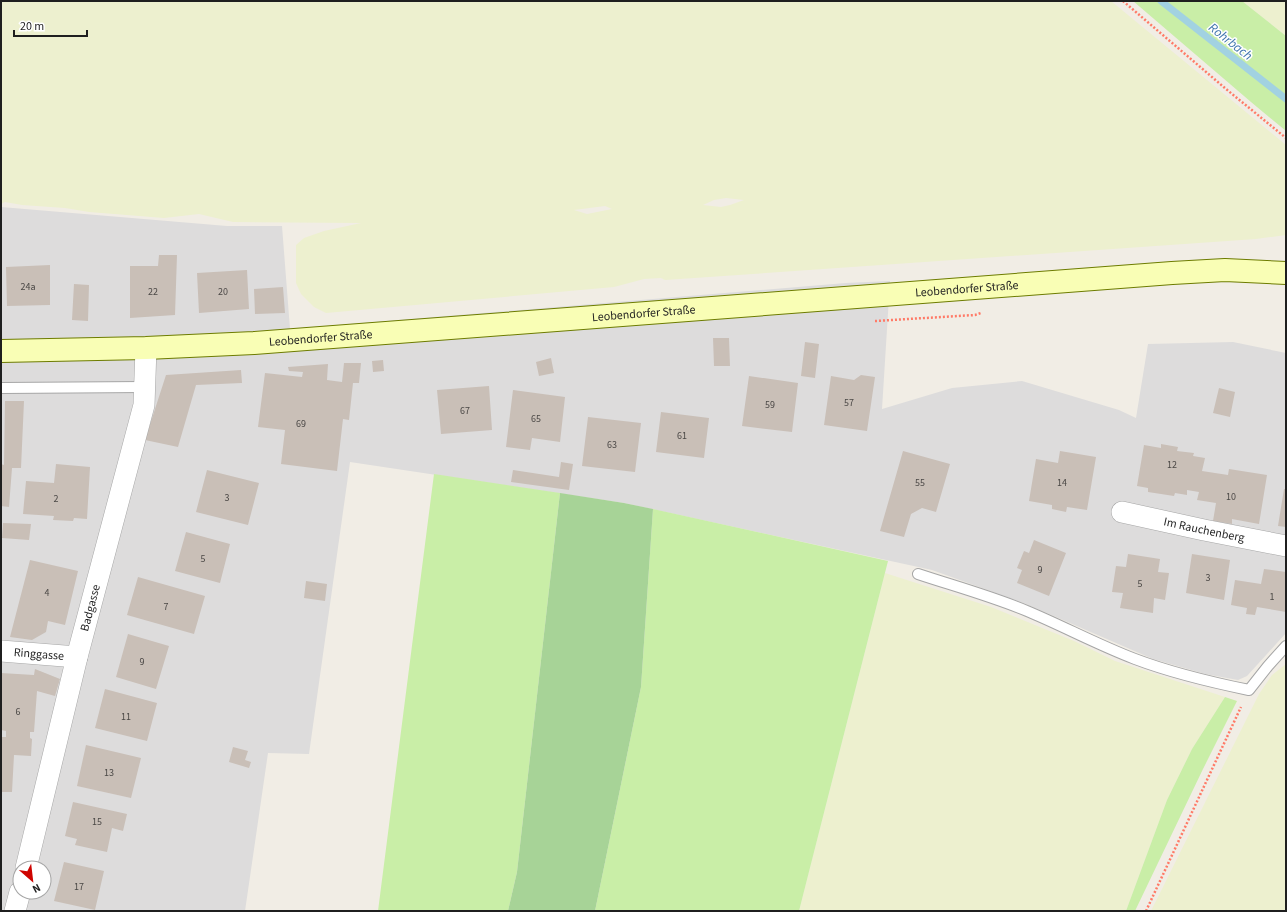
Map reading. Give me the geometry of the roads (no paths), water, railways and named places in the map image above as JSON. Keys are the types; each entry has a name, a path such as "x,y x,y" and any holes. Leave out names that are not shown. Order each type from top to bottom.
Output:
{"main road":[{"name":"Leobendorfer Straße","path":"1,351 146,348 254,343 1172,273 1226,270 1286,273"}],"street":[{"name":"Badgasse","path":"28,860 77,657 144,405 146,348"},
{"name":"Im Rauchenberg","path":"1122,512 1286,546"},
{"name":"Ringgasse","path":"1,651 77,657"},
{"path":"15,911 18,900"}],"lane":[{"path":"1,388 145,387"},
{"path":"918,574 982,594 1019,608 1134,658 1165,669 1208,681 1249,690 1286,646"}],"waterway":[{"name":"Rohrbach","path":"1161,1 1286,99"}]}
